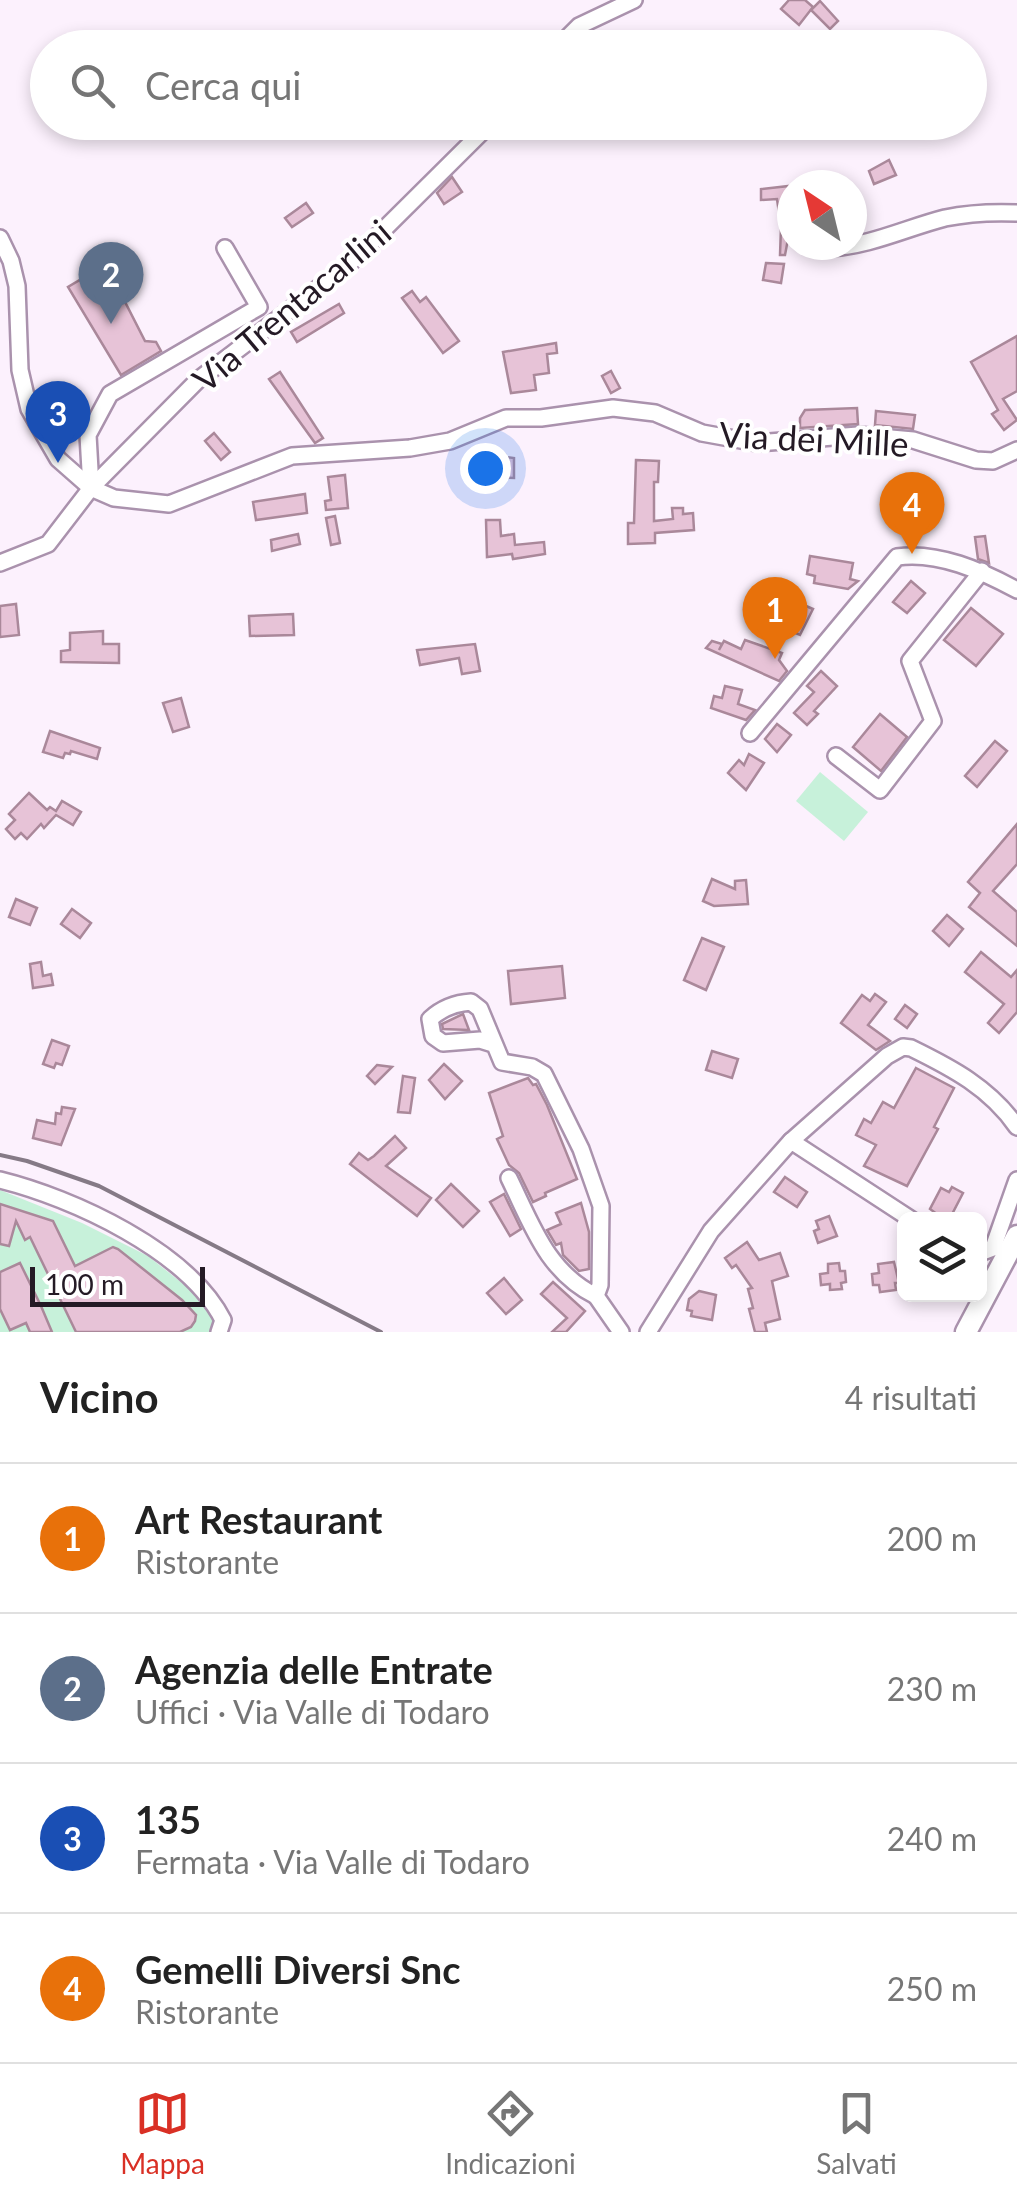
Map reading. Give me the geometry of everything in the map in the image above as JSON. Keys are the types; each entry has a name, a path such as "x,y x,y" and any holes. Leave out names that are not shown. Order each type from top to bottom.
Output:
{"main road":[{"path":"987,1277 997,1247"},
{"path":"969,1326 978,1302"}],"street":[{"path":"575,30 634,0"},
{"name":"Via Trentacarlini","path":"91,488 215,366 346,268 474,140"},
{"path":"867,243 948,218 1017,213"},
{"path":"0,238 17,286 20,370 29,409 58,459 91,488"},
{"path":"0,563 48,544 91,488 88,435 110,394 259,307 225,248"},
{"name":"Via dei Mille","path":"91,488 134,502 169,504 292,456 410,448 450,441 506,418 541,418 614,408 655,413 702,432 757,443 858,435 913,440 976,460 993,461 1017,450"},
{"path":"750,732 897,556 937,559 982,571 1017,590"},
{"path":"836,756 880,790 933,721 910,661 982,571"},
{"path":"493,1044 506,1065 540,1070 580,1149 601,1206 600,1285 596,1296"},
{"path":"648,1332 710,1231 791,1141 902,1047 972,1080 1017,1127"},
{"path":"791,1141 900,1212"},
{"path":"509,1178 536,1235 560,1273 574,1286 596,1296 621,1332"},
{"path":"0,1180 72,1206 143,1241 196,1282 222,1320 219,1332"},
{"path":"997,1247 1017,1180"}],"green space":[{"path":"820,772 868,812 844,841 796,801"},
{"path":"0,1190 82,1223 148,1256 211,1306 211,1332 0,1332"}],"building":[{"path":"789,0 805,0 813,7 799,25 781,9"},
{"path":"820,1 838,21 830,29 811,10"},
{"path":"889,160 896,175 874,184 869,171"},
{"path":"452,177 462,192 444,204 437,193"},
{"path":"777,187 777,199 761,200 761,189"},
{"path":"306,203 313,213 292,227 285,218"},
{"path":"110,262 118,276 114,289 145,341 156,342 161,351 121,375 68,287"},
{"path":"766,263 784,264 781,283 763,280"},
{"path":"412,291 420,302 426,297 459,341 443,353 402,298"},
{"path":"339,304 344,313 297,342 291,332"},
{"path":"1017,336 1017,391 1003,399 1017,420 1004,430 992,414 998,410 971,362"},
{"path":"556,343 557,353 547,354 549,373 534,375 536,390 511,393 503,352"},
{"path":"611,371 620,388 611,393 602,376"},
{"path":"280,372 323,438 315,443 269,379"},
{"path":"857,408 858,424 800,428 805,410"},
{"path":"876,411 915,415 913,429 875,425"},
{"path":"214,433 230,452 221,460 205,441"},
{"path":"476,454 514,458 514,478 476,477"},
{"path":"636,460 659,461 658,482 654,482 654,521 673,519 672,508 683,508 683,514 693,513 694,530 655,533 655,543 628,544 628,523 634,523"},
{"path":"345,475 348,508 326,510 325,501 331,500 328,477"},
{"path":"305,494 307,513 256,520 253,502"},
{"path":"335,516 340,543 331,545 326,518"},
{"path":"486,520 500,520 501,536 514,534 515,545 544,542 545,554 513,559 512,554 487,557"},
{"path":"298,534 300,544 272,551 271,540"},
{"path":"985,536 989,563 978,559 975,537"},
{"path":"810,556 853,563 850,579 858,581 848,589 814,583 815,576 807,574"},
{"path":"911,581 925,593 907,613 893,602"},
{"path":"799,603 813,609 800,635 786,629"},
{"path":"16,604 19,635 0,637 0,606"},
{"path":"971,608 1003,634 976,666 944,640"},
{"path":"293,614 294,635 250,636 249,616"},
{"path":"103,631 103,644 119,644 119,663 61,662 61,651 70,650 70,633"},
{"path":"745,640 782,653 779,660 787,671 779,681 706,648 712,641 722,644 719,650 724,641 741,649"},
{"path":"475,644 480,671 462,674 459,658 420,665 417,650"},
{"path":"821,671 837,686 807,725 794,713 814,692 807,686"},
{"path":"725,686 742,690 738,704 755,710 746,720 711,708 714,696 722,698"},
{"path":"181,698 189,727 173,732 163,703"},
{"path":"880,714 907,737 881,771 853,747"},
{"path":"777,724 791,735 777,752 765,739"},
{"path":"50,731 100,748 97,759 71,751 63,758 43,752"},
{"path":"995,741 1007,751 977,787 965,776"},
{"path":"749,754 764,763 746,790 728,773 739,760 744,765"},
{"path":"29,793 47,810 50,807 56,811 62,801 81,812 73,825 56,815 27,839 21,833 15,839 6,829 15,820 9,814"},
{"path":"1017,824 1017,864 993,891 1017,912 1017,946 969,907 980,893 968,882"},
{"path":"712,879 735,889 735,881 746,880 748,904 714,906 703,901"},
{"path":"16,899 37,908 30,925 9,917"},
{"path":"72,909 91,923 80,938 61,924"},
{"path":"947,915 963,929 949,946 933,931"},
{"path":"702,938 724,947 706,990 684,980"},
{"path":"981,952 1011,977 1017,970 1017,1012 999,1033 988,1023 1004,1004 965,972"},
{"path":"41,962 43,976 51,974 53,985 33,988 30,964"},
{"path":"562,966 565,998 511,1004 508,971"},
{"path":"875,994 886,1002 868,1025 890,1041 876,1050 841,1023 862,995 870,1001"},
{"path":"905,1005 917,1014 907,1028 895,1019"},
{"path":"463,1014 469,1030 443,1029 442,1024"},
{"path":"52,1040 69,1046 62,1065 56,1063 54,1068 43,1064"},
{"path":"712,1051 738,1059 732,1078 706,1070"},
{"path":"444,1064 462,1081 445,1099 429,1080"},
{"path":"377,1065 392,1067 375,1084 367,1076"},
{"path":"916,1068 954,1088 934,1127 938,1129 907,1186 864,1166 876,1145 856,1135 864,1119 871,1123 883,1102 894,1108"},
{"path":"403,1076 415,1078 410,1113 398,1112"},
{"path":"528,1078 536,1084 547,1105 577,1179 533,1202 497,1139 503,1136 489,1093"},
{"path":"62,1107 75,1109 61,1145 33,1138 37,1120 55,1124 56,1113 61,1114"},
{"path":"395,1136 406,1148 386,1166 431,1198 417,1216 350,1164 359,1153 368,1160"},
{"path":"785,1177 807,1192 797,1207 774,1192"},
{"path":"451,1184 479,1211 463,1227 436,1200"},
{"path":"952,1187 963,1193 953,1212 930,1209 941,1188 949,1192"},
{"path":"504,1194 521,1229 510,1236 490,1202"},
{"path":"581,1203 589,1232 589,1269 579,1271 563,1255 561,1243 556,1245 547,1230 561,1224 556,1213"},
{"path":"0,1204 53,1221 75,1266 113,1247 118,1249 182,1300 196,1315 195,1321 180,1332 76,1332 30,1237 25,1240 16,1221 9,1246 0,1244"},
{"path":"829,1216 837,1236 818,1243 816,1221"},
{"path":"747,1242 759,1260 780,1253 788,1276 772,1281 780,1319 765,1323 767,1332 755,1332 749,1309 753,1308 748,1289 752,1288 736,1265 732,1268 725,1258"},
{"path":"894,1262 896,1290 880,1292 879,1285 873,1285 872,1274 879,1273 878,1264"},
{"path":"20,1263 52,1332 30,1332 26,1323 10,1330 0,1309 0,1272"},
{"path":"839,1263 846,1282 841,1283 842,1289 830,1290 830,1284 821,1285 820,1274 828,1273 828,1264"},
{"path":"504,1278 522,1300 506,1314 487,1293"},
{"path":"553,1282 585,1311 566,1332 552,1332 567,1318 541,1294"},
{"path":"699,1291 716,1295 712,1320 691,1316 692,1311 687,1310 689,1299"}],"railway":[{"path":"0,1155 99,1186 381,1332"}],"place":[{"name":"Agenzia delle Entrate","path":"111,324"},
{"name":"135","path":"58,463"},
{"name":"Gemelli Diversi Snc","path":"912,554"},
{"name":"Art Restaurant","path":"775,659"}]}
